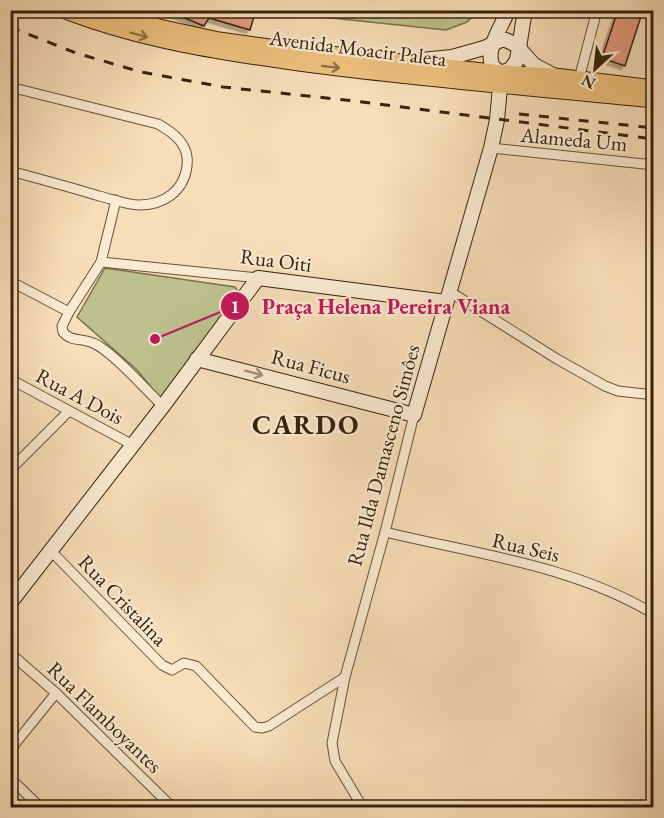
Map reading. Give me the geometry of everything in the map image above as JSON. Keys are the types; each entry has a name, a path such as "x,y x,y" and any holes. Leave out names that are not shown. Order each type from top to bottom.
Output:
{"main road":[{"name":"Avenida Moacir Paleta","path":"63,10 140,35 213,50 340,68 501,79 555,76 654,88"},
{"name":"Avenida Moacir Paleta","path":"99,10 219,40 410,62 501,79 654,100"}],"street":[{"path":"508,10 491,50 491,63 501,79 515,65 525,10"},
{"path":"579,79 597,10"},
{"path":"410,62 452,57 506,40 516,45 534,65 555,76"},
{"name":"Rua Ilda Damasceno Simôes","path":"363,807 335,761 332,743 345,677 414,415 491,148 501,79"},
{"path":"10,87 158,124 176,135 184,147 188,164 183,183 172,196 162,201 139,205 10,171"},
{"name":"Alameda Um","path":"491,148 654,165"},
{"path":"116,200 101,262 69,312 62,326 63,332 67,337 93,343 105,351 163,406"},
{"name":"Rua Oiti","path":"101,262 447,296"},
{"path":"10,603 163,406 258,278"},
{"path":"10,281 69,312"},
{"path":"447,296 605,386 618,391 654,395"},
{"name":"Rua Ficus","path":"197,359 414,415"},
{"name":"Rua A Dois","path":"10,379 133,444"},
{"path":"10,470 69,411"},
{"name":"Rua Seis","path":"385,532 566,574 610,592 654,614"},
{"name":"Rua Cristalina","path":"51,551 165,668 172,670 184,663 196,666 255,727 269,726 345,677"},
{"name":"Rua Flamboyantes","path":"10,653 56,693 173,807"},
{"path":"10,750 56,693"},
{"path":"10,778 41,807"}],"green space":[{"path":"478,10 467,22 446,30 278,11"},
{"path":"105,268 235,287 241,296 162,401 137,370 77,317"}],"building":[{"path":"165,10 256,10 250,30 209,18 204,26"},
{"path":"618,10 643,10 625,66 602,58"}],"railway":[{"path":"10,27 76,53 141,72 223,87 355,101 654,139"},
{"path":"519,114 654,128"}],"place":[{"name":"Praça Helena Pereira Viana","path":"155,339"}],"district":[{"name":"CARDO","path":"306,424"}]}
